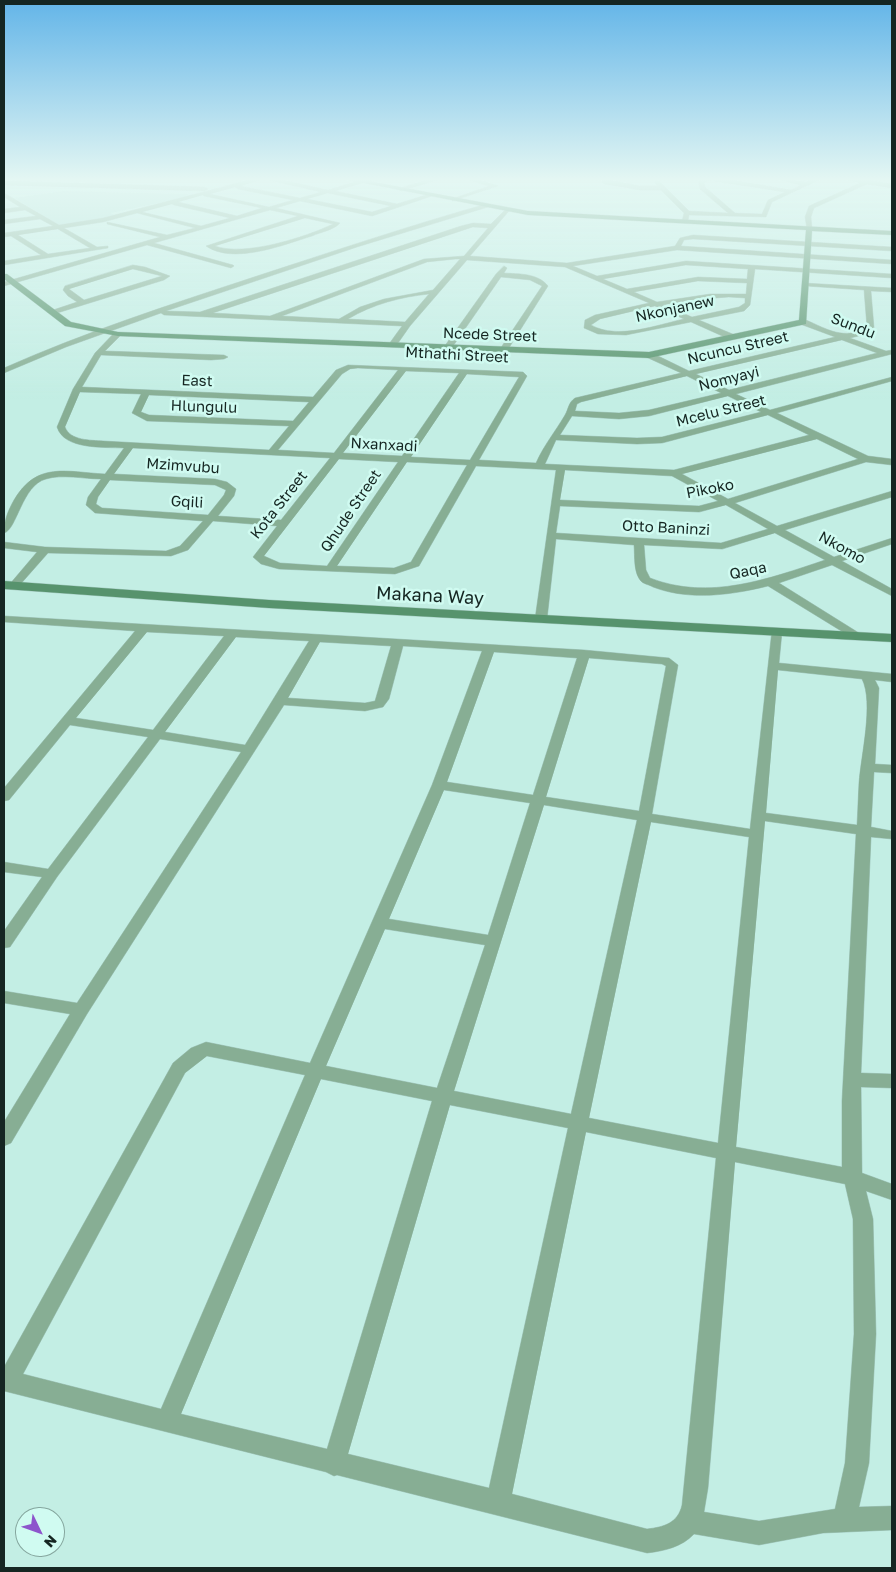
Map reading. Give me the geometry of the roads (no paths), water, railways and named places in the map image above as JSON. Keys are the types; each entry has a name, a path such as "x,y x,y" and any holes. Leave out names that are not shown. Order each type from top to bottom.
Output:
{"street":[{"path":"41,252 47,256"},
{"path":"4,263 69,252"},
{"path":"7,283 112,252"},
{"path":"181,252 231,266"},
{"path":"231,252 243,252"},
{"path":"4,371 100,332 336,252"},
{"path":"203,314 387,252"},
{"path":"393,344 407,324 468,252"},
{"path":"270,318 426,260 464,257 568,266 651,252"},
{"path":"748,252 892,262"},
{"path":"803,322 807,252"},
{"path":"448,347 508,261"},
{"path":"596,278 679,263 892,276"},
{"path":"568,266 732,337"},
{"path":"660,305 715,294 748,296 752,266"},
{"path":"51,312 167,276 143,268 133,267 66,288 70,296 82,302"},
{"path":"498,275 531,278 543,282 545,286 504,349"},
{"name":"Ncede Street","path":"4,276 7,283 68,324 80,328 118,334 649,355 803,322"},
{"path":"628,291 698,278 751,281"},
{"path":"806,284 892,290"},
{"name":"Ncuncu Street","path":"570,413 573,403 592,395 864,332 870,328 871,324 866,288"},
{"path":"341,320 399,296 434,292"},
{"name":"Nkonjanew","path":"660,305 598,317 588,322 590,329 598,332 632,332 693,320 741,309 747,306 748,296"},
{"path":"156,312 407,324"},
{"name":"Sundu","path":"803,322 890,354"},
{"name":"Nxanxadi","path":"118,334 99,353 77,390 61,427 63,433 74,440 130,446 674,473 817,436"},
{"path":"99,353 224,357"},
{"name":"Nomyayi","path":"570,413 632,416 890,354"},
{"path":"649,355 866,459 892,462"},
{"name":"Mthathi Street","path":"272,453 339,372 348,368 358,366 516,373 523,376 415,564"},
{"name":"Kota Street","path":"404,368 258,557 265,562 279,566 330,569 395,570 415,564"},
{"name":"Qhude Street","path":"330,569 465,371"},
{"name":"Mcelu Street","path":"553,437 656,440 768,413 892,379"},
{"name":"East","path":"77,390 316,400"},
{"name":"Hlungulu","path":"146,393 136,413 147,418 295,424"},
{"path":"539,466 553,437 570,413"},
{"path":"564,424 578,438"},
{"path":"107,476 130,446"},
{"name":"Pikoko","path":"555,503 690,510 728,502 866,459"},
{"path":"542,619 561,466"},
{"name":"Nkomo","path":"674,473 892,593"},
{"name":"Mzimvubu","path":"4,530 26,489 36,479 60,475 107,476 224,484 231,492 184,548 167,554 45,550 4,545"},
{"name":"Gqili","path":"107,476 93,497 91,505 99,511 283,523"},
{"name":"Nkomo","path":"777,529 892,494"},
{"name":"Otto Baninzi","path":"551,536 715,546 733,544 777,529"},
{"name":"Qaqa","path":"639,542 642,575 646,580 657,585 696,591 720,592 770,582 892,541"},
{"path":"9,585 45,550"},
{"path":"770,582 855,635"},
{"name":"Makana Way","path":"9,585 269,604 892,638"},
{"path":"4,619 143,629 584,654 665,661 672,665 645,816 498,1502"},
{"path":"4,797 143,629"},
{"path":"776,632 726,1154 696,1488 689,1521 679,1531 665,1539 647,1541 498,1502 334,1464 6,1380 179,1068 196,1053 206,1048 315,1072 726,1154 854,1178 892,1192"},
{"path":"4,943 52,874 232,634"},
{"path":"4,1138 81,1010 280,700 316,639"},
{"path":"280,700 365,707 379,704 384,699 398,643"},
{"path":"167,1422 439,785 489,649"},
{"path":"334,1464 442,1096 494,941 584,654"},
{"path":"773,666 892,678"},
{"path":"844,1519 857,1463 865,1334 863,1219 851,1167 852,1080 863,829 871,748 873,688 867,676"},
{"path":"68,721 248,749"},
{"path":"868,767 892,769"},
{"path":"439,785 756,834"},
{"path":"758,816 863,829 892,835"},
{"path":"4,867 52,874"},
{"path":"381,923 494,941"},
{"path":"4,997 81,1010"},
{"path":"852,1080 892,1081"},
{"path":"689,1521 759,1533 823,1521 892,1518"}]}
